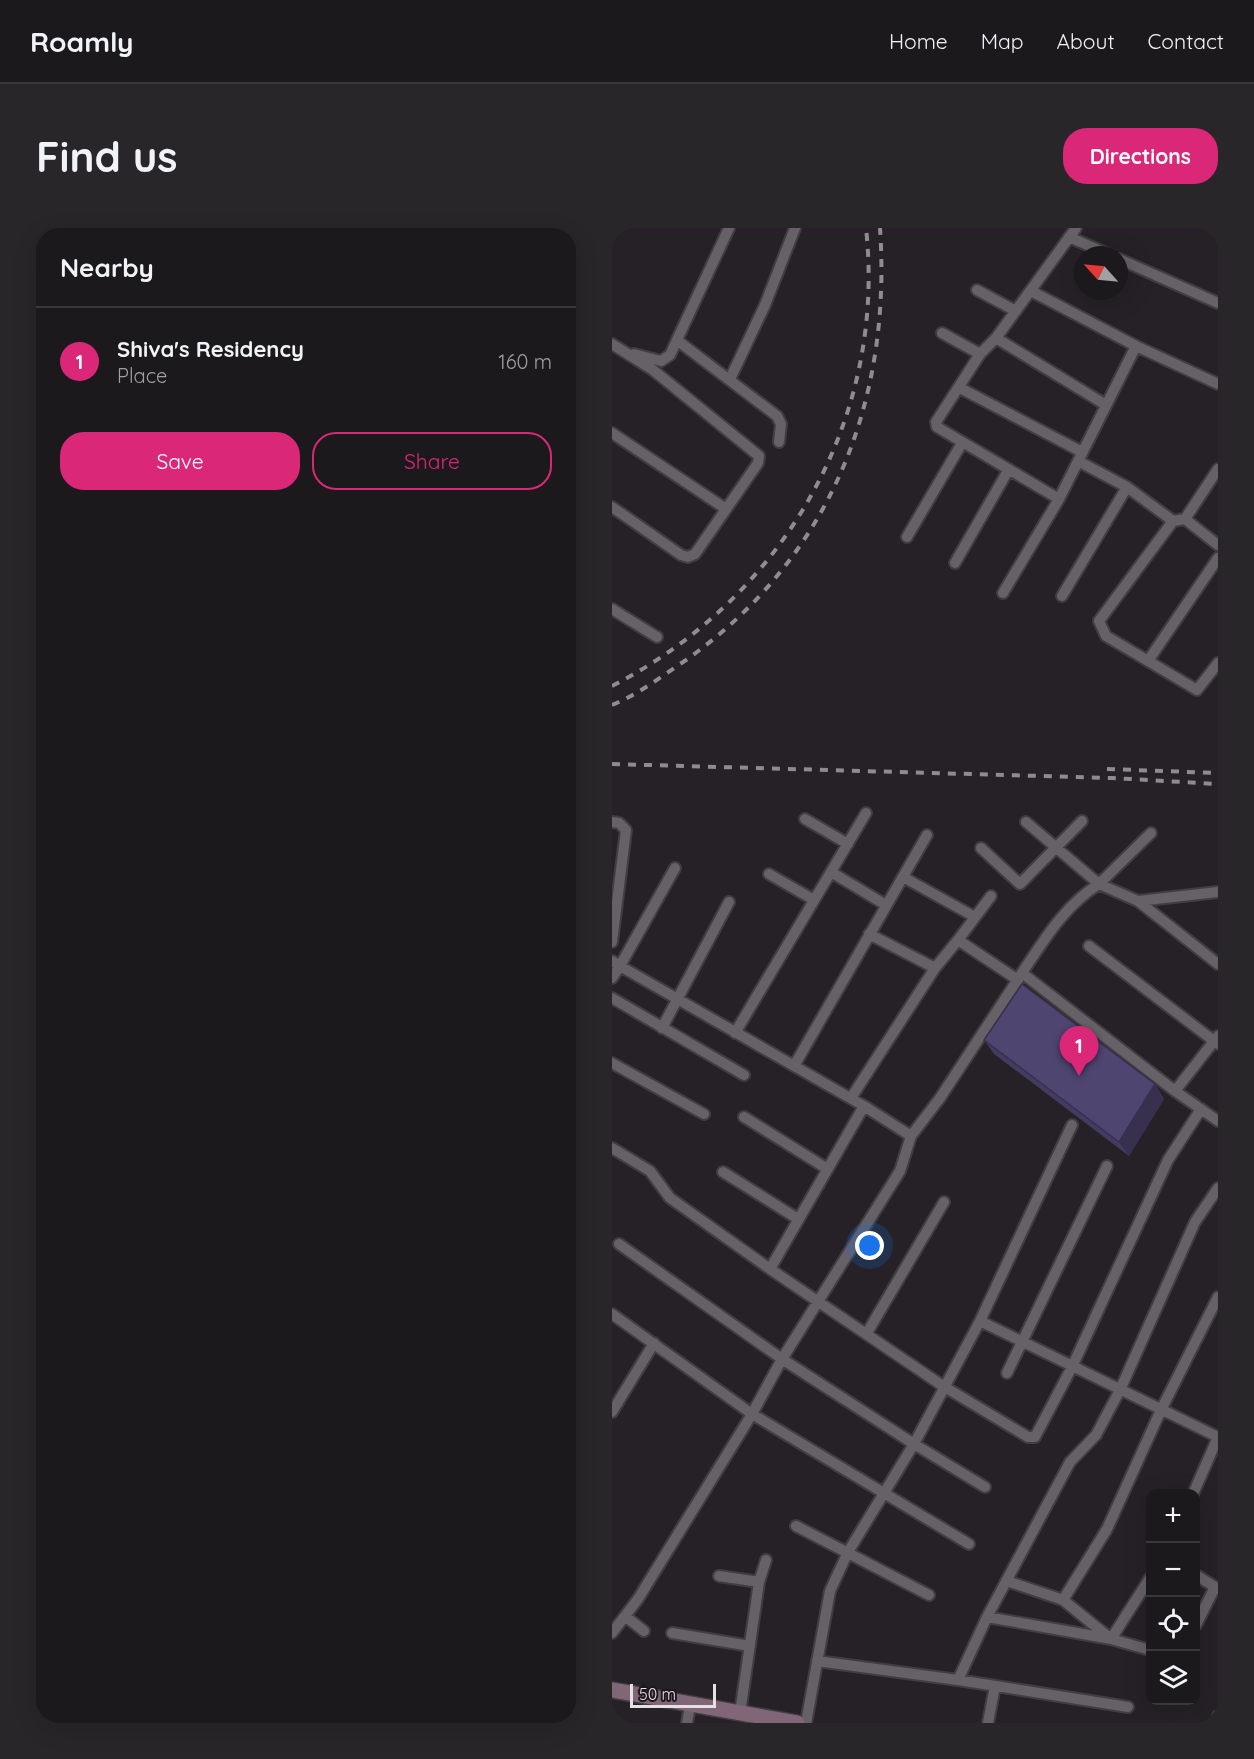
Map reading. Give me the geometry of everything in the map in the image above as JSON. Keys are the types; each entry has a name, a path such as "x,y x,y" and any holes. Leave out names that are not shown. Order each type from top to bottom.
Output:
{"street":[{"path":"626,352 664,360 678,341 729,228"},
{"path":"730,379 765,305 795,228"},
{"path":"1059,499 937,427 936,422 980,354 996,338 1072,232 1095,246"},
{"path":"1128,263 1218,303"},
{"path":"977,290 1016,311"},
{"path":"1030,291 1136,346 1218,384"},
{"path":"942,333 980,354"},
{"path":"996,338 1106,405"},
{"path":"678,341 777,416 781,424 779,442"},
{"path":"612,344 653,370 759,456 758,462 695,554 688,557 681,555 612,507"},
{"path":"1003,593 1059,499 1136,346"},
{"path":"960,388 1080,457 1173,521"},
{"path":"612,433 726,509"},
{"path":"908,537 962,442"},
{"path":"1218,469 1185,519 1173,521 1099,621 1106,636 1197,690 1218,663"},
{"path":"955,563 1009,470"},
{"path":"1062,596 1127,488"},
{"path":"1185,519 1218,545"},
{"path":"1148,661 1218,558"},
{"path":"612,609 657,637"},
{"path":"735,1033 866,813"},
{"path":"805,819 848,844"},
{"path":"981,848 1020,884 1082,821"},
{"path":"612,822 619,823 626,830 612,942"},
{"path":"1026,822 1099,884 1138,901 1218,964"},
{"path":"612,1633 638,1599 752,1414 782,1359 900,1171 911,1136 940,1098 1056,923 1151,833"},
{"path":"794,1066 927,835"},
{"path":"612,978 616,964 675,868"},
{"path":"831,872 886,905"},
{"path":"769,874 814,900"},
{"path":"903,877 975,917"},
{"path":"1138,901 1218,892"},
{"path":"851,1098 935,968 991,897"},
{"path":"662,1028 729,902"},
{"path":"869,934 935,968"},
{"path":"958,940 1020,976 1218,1121"},
{"path":"1089,946 1217,1040 1175,1091"},
{"path":"616,964 851,1098 911,1136"},
{"path":"612,998 744,1075"},
{"path":"612,1063 704,1114"},
{"path":"770,1269 826,1168 864,1106"},
{"path":"612,1148 650,1171 670,1198 819,1303 943,1386 1028,1437 1035,1437 1072,1368 1168,1160 1202,1110"},
{"path":"744,1117 826,1168"},
{"path":"806,1723 830,1591 848,1552 914,1444 943,1386 980,1321 1072,1125"},
{"path":"1007,1373 1107,1166"},
{"path":"723,1172 798,1219"},
{"path":"958,1680 987,1617 1070,1462 1096,1435 1120,1390 1195,1222 1218,1188"},
{"path":"867,1333 944,1202"},
{"path":"619,1244 782,1359 985,1487"},
{"path":"1063,1600 1107,1529 1161,1410 1218,1297"},
{"path":"612,1314 752,1414 969,1544"},
{"path":"980,1321 1072,1368 1218,1437 1195,1489"},
{"path":"612,1412 654,1343"},
{"path":"796,1526 929,1595"},
{"path":"740,1713 759,1582 766,1560"},
{"path":"719,1576 759,1582"},
{"path":"1200,1577 1217,1588 1200,1618"},
{"path":"1007,1581 1063,1600 1111,1639"},
{"path":"1111,1639 1146,1584"},
{"path":"625,1616 644,1630"},
{"path":"987,1617 1111,1639 1146,1649"},
{"path":"672,1633 750,1646"},
{"path":"817,1661 958,1680 1128,1707"},
{"path":"988,1723 995,1686"},
{"path":"612,1690 690,1706 797,1723"},
{"path":"687,1723 690,1706"},
{"path":"1216,1723 1218,1716"}],"building":[{"path":"1022,984 1155,1084 1119,1142 984,1040"}],"railway":[{"path":"612,686 673,649 726,605 773,553 811,496 840,434 859,368 868,299 866,228"},
{"path":"612,705 641,690 686,660 736,619 779,574 814,524 842,471 862,414 875,355 881,292 880,228"},
{"path":"612,764 1112,778 1218,784"},
{"path":"1107,769 1218,773"}],"place":[{"name":"Shiva's Residency","path":"1079,1076"}]}
